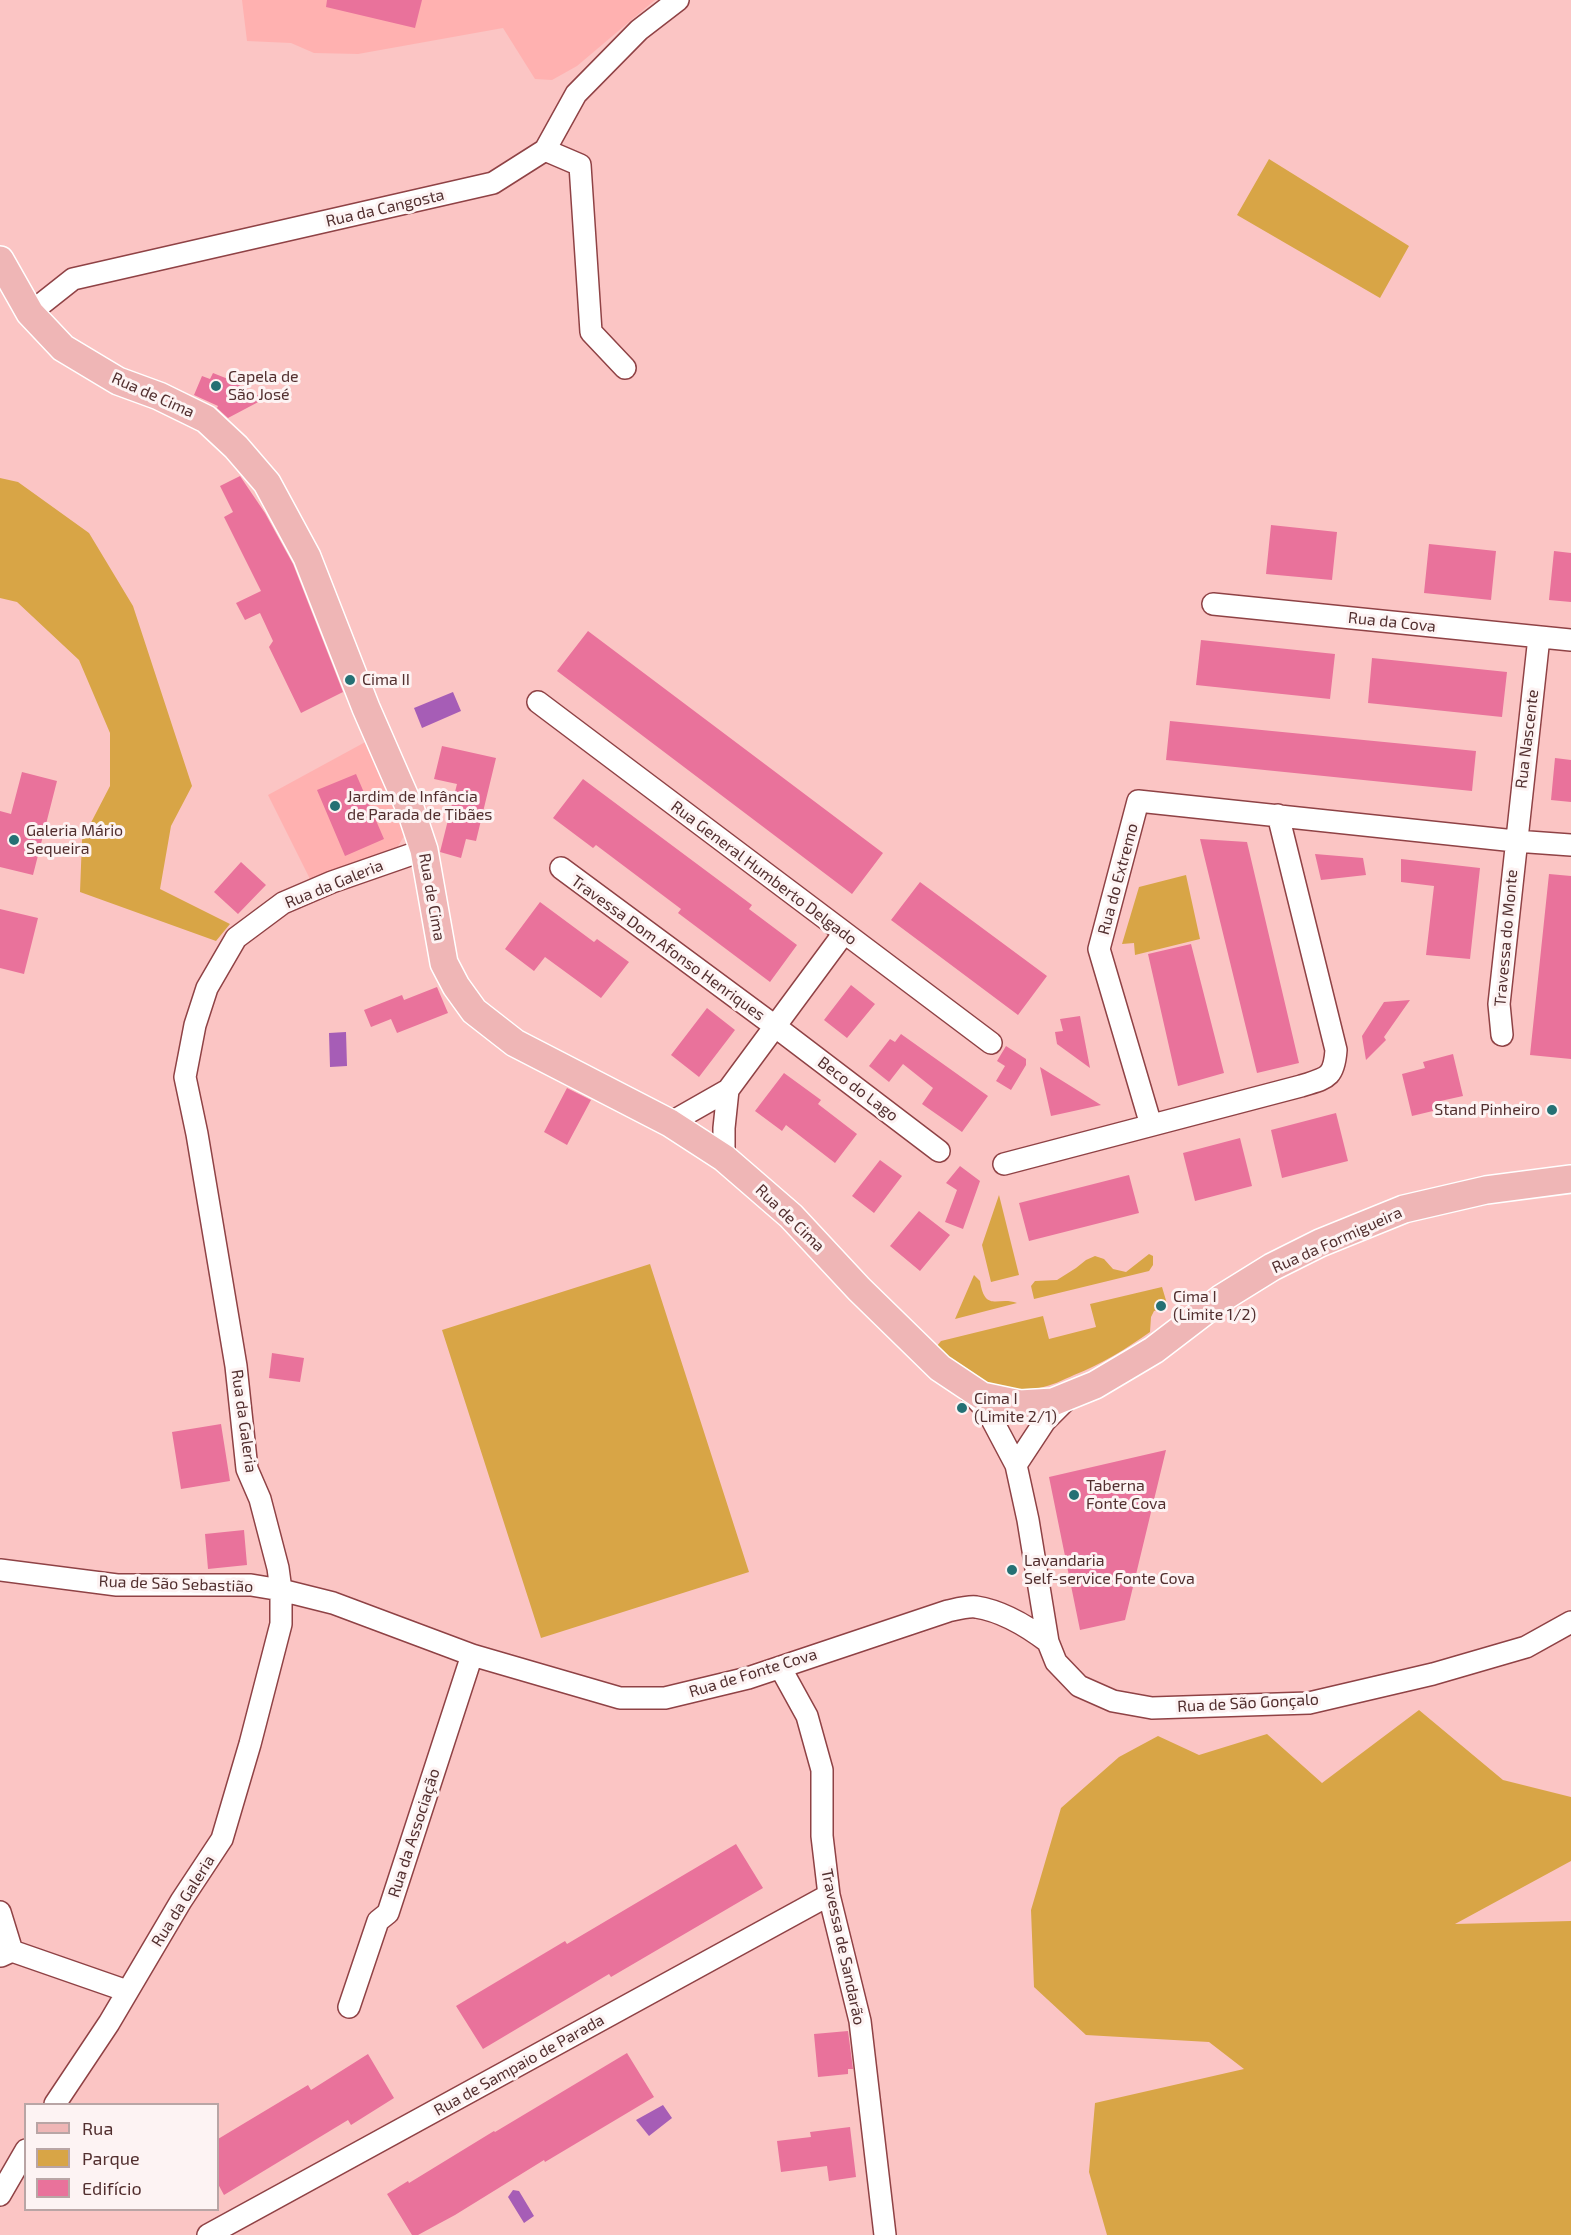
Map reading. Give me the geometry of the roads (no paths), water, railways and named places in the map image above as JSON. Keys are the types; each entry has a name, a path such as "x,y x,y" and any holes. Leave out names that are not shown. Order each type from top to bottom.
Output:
{"main road":[{"name":"Rua de Cima","path":"0,260 30,313 63,348 118,381 159,396 206,419 236,447 267,483 307,557 424,850 444,963 456,986 474,1011 515,1043 670,1123 724,1158 791,1216 859,1289 940,1368 963,1383"},
{"name":"Rua da Formigueira","path":"963,1383 982,1396 1020,1404 1053,1402 1095,1385 1154,1350 1222,1298 1272,1267 1320,1243 1404,1209 1486,1190 1571,1179"}],"street":[{"name":"Rua da Cangosta","path":"30,313 73,279 493,183 544,150 576,94 639,30 678,0"},
{"path":"544,150 580,165 591,332 625,368"},
{"name":"Rua da Cova","path":"1213,604 1571,640"},
{"name":"Rua Nascente","path":"1515,841 1539,637"},
{"name":"Rua General Humberto Delgado","path":"538,702 991,1043"},
{"name":"Rua do Extremo","path":"1151,1125 1099,949 1138,801 1571,845"},
{"path":"1004,1164 1309,1083 1325,1078 1335,1068 1336,1050 1278,815"},
{"name":"Travessa do Monte","path":"1502,1035 1499,1004 1515,841"},
{"name":"Rua da Galeria","path":"56,2103 222,1839 250,1744 281,1624 281,1590 278,1568 260,1499 248,1469 236,1366 199,1145 185,1077 195,1025 207,988 236,938 283,903 332,882 424,850"},
{"name":"Travessa Dom Afonso Henriques","path":"561,868 776,1027"},
{"path":"670,1123 728,1090 843,933"},
{"name":"Beco do Lago","path":"776,1027 939,1151"},
{"path":"724,1158 728,1090"},
{"path":"963,1383 988,1412 1016,1465 1028,1520 1048,1642"},
{"path":"1016,1465 1046,1421 1071,1395"},
{"name":"Rua de São Sebastião","path":"0,1570 117,1585 251,1585 281,1590"},
{"name":"Rua de Fonte Cova","path":"281,1590 333,1603 472,1655 620,1698 665,1698 748,1678 948,1611 975,1606 1005,1616 1030,1628 1048,1642"},
{"name":"Rua de São Gonçalo","path":"1048,1642 1056,1662 1078,1686 1113,1701 1152,1708 1309,1703 1433,1674 1526,1647 1571,1622"},
{"name":"Rua da Associação","path":"349,2007 378,1921 388,1913 472,1655"},
{"name":"Travessa de Sandarão","path":"780,1667 807,1716 822,1770 822,1836 829,1894 860,2021 885,2235"},
{"name":"Rua de Sampaio de Parada","path":"208,2235 829,1894"},
{"path":"0,1912 6,1954 127,1991"},
{"path":"0,2195 24,2153"}],"place":[{"name":"Capela de São José","path":"216,386"},
{"name":"Cima II","path":"350,680"},
{"name":"Jardim de Infância de Parada de Tibães","path":"335,806"},
{"name":"Galeria Mário Sequeira","path":"14,840"},
{"name":"Stand Pinheiro","path":"1552,1110"},
{"name":"Cima I (Limite 1/2)","path":"1161,1306"},
{"name":"Cima I (Limite 2/1)","path":"962,1408"},
{"name":"Taberna Fonte Cova","path":"1074,1495"},
{"name":"Lavandaria Self-service Fonte Cova","path":"1012,1570"}]}
